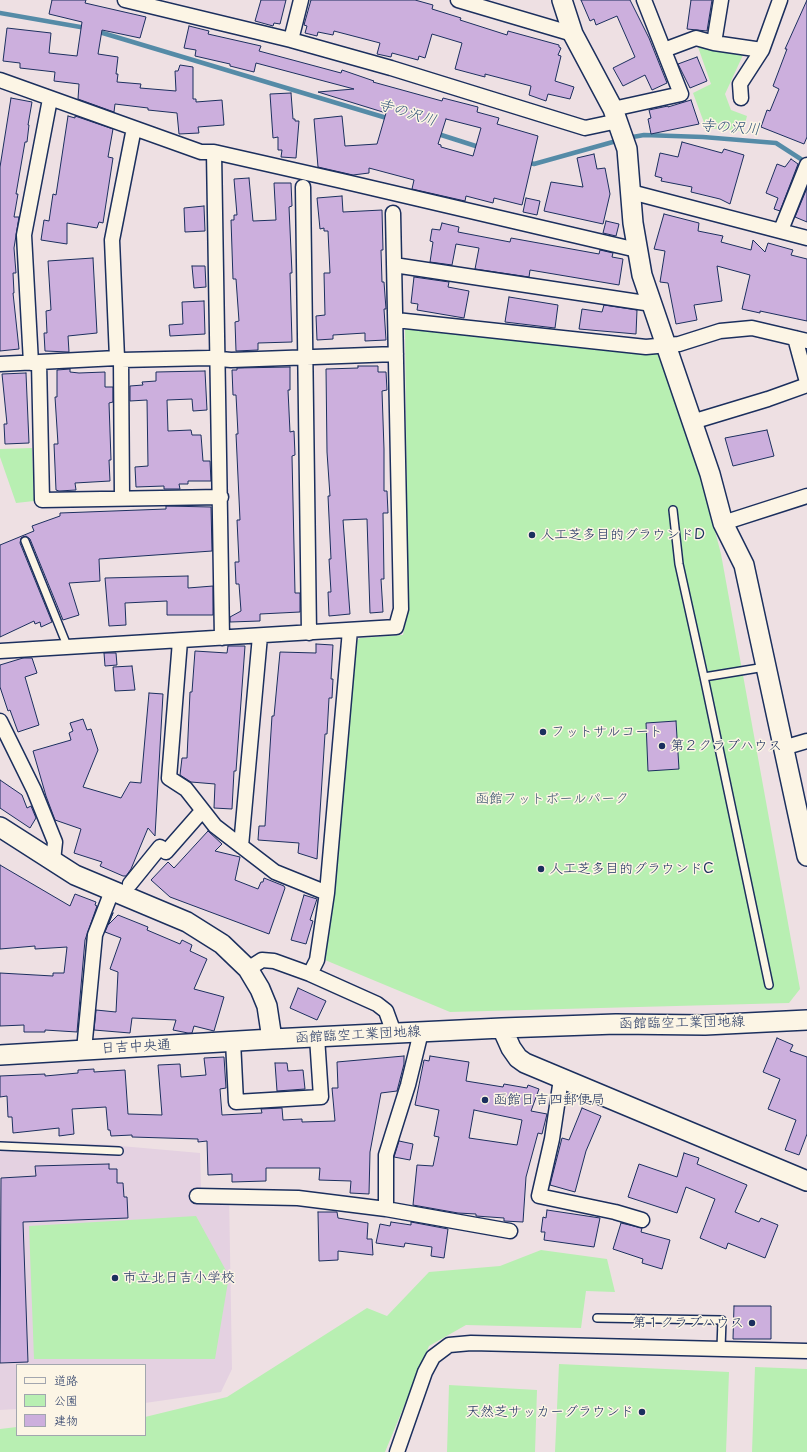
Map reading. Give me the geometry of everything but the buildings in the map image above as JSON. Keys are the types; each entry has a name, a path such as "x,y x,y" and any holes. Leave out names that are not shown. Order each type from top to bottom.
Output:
{"street":[{"path":"125,0 291,40 391,68 585,128 618,120 681,94 644,0"},
{"path":"291,40 301,0"},
{"path":"458,0 573,34"},
{"path":"562,0 573,34 618,120 627,149 637,250 642,275 710,474 723,523 744,565 782,748 807,856"},
{"path":"714,43 721,0"},
{"path":"741,98 740,84 762,50 780,0"},
{"path":"664,50 696,38 714,43 762,50"},
{"path":"0,80 201,152 214,152 637,250"},
{"path":"50,99 24,235 35,362 42,500 221,497"},
{"path":"122,498 119,359 112,240 134,128"},
{"path":"214,152 221,497 222,638"},
{"path":"781,230 806,168"},
{"path":"303,187 307,358 309,633"},
{"path":"631,192 807,238"},
{"path":"0,651 396,627 401,609 393,213"},
{"path":"394,265 652,304"},
{"path":"396,320 646,347 678,344 720,331 752,328 801,340 807,382"},
{"path":"0,364 119,359 209,358 231,360 396,354"},
{"path":"692,422 768,399 807,385"},
{"path":"723,523 807,496"},
{"path":"310,974 317,960 327,893 350,630"},
{"path":"241,846 260,636"},
{"path":"180,641 169,778 186,789 215,826 275,872 327,893"},
{"path":"0,721 34,790 55,842 53,861"},
{"path":"782,748 807,741"},
{"path":"130,884 160,847 166,852 202,811"},
{"path":"0,827 75,875 187,922 222,944 248,969 260,989 267,1006 272,1039"},
{"path":"84,1050 95,935 112,891"},
{"path":"248,969 262,960 274,961 310,974 377,1004 386,1011 394,1034"},
{"name":"函館臨空工業団地線","path":"272,1039 502,1028 616,1024 705,1025 807,1020"},
{"path":"502,1028 518,1058 561,1079 807,1181"},
{"path":"386,1209 386,1155 408,1085 421,1032"},
{"path":"233,1041 236,1102 321,1097 316,1037"},
{"name":"日吉中央通","path":"0,1055 272,1039"},
{"path":"561,1079 552,1139 539,1196 615,1212 642,1220"},
{"path":"197,1196 298,1198 386,1209 510,1231"},
{"path":"397,1452 425,1372 433,1357 449,1345 472,1343 807,1351"}],"lane":[{"path":"673,510 679,564 769,985"},
{"path":"25,540 68,648"},
{"path":"704,677 765,667"},
{"path":"0,1146 119,1151"},
{"path":"597,1318 722,1320 721,1348"}],"shaded area":[{"name":"市立北日吉小学校","path":"0,1144 98,1144 200,1153 201,1188 229,1192 232,1369 221,1392 146,1403 146,1364 16,1364 16,1409 0,1410"}],"green space":[{"path":"698,47 743,55 725,94 731,110 747,116 743,131 706,128 693,93 711,84"},
{"name":"函館フットボールパーク","path":"405,325 658,350 702,481 721,554 800,989 789,1003 450,1012 325,960 335,892 354,643 360,638 403,635 408,610"},
{"path":"32,448 34,501 16,503 0,457 0,449"},
{"path":"196,1216 229,1276 215,1359 34,1359 29,1226"},
{"path":"541,1250 607,1259 615,1292 586,1291 581,1328 466,1325 429,1346 385,1452 0,1452 0,1429 16,1427 16,1436 146,1436 146,1417 227,1397 367,1308 387,1316 429,1272 500,1266"},
{"name":"天然芝サッカーグラウンド","path":"559,1364 729,1372 726,1452 555,1452"},
{"path":"755,1367 807,1369 807,1452 752,1452"},
{"path":"449,1385 537,1390 535,1452 447,1452"}],"waterway":[{"name":"寺の沢川","path":"0,13 86,28"},
{"name":"寺の沢川","path":"96,31 390,119"},
{"name":"寺の沢川","path":"435,133 482,148"},
{"name":"寺の沢川","path":"627,138 644,135 703,137 776,143 807,163"},
{"name":"寺の沢川","path":"527,162 534,164 620,140"}],"place":[{"name":"人工芝多目的グラウンドD","path":"532,535"},
{"name":"フットサルコート","path":"543,732"},
{"name":"第２クラブハウス","path":"662,746"},
{"name":"人工芝多目的グラウンドC","path":"541,869"},
{"name":"函館日吉四郵便局","path":"485,1100"},
{"name":"市立北日吉小学校","path":"115,1278"},
{"name":"第１クラブハウス","path":"752,1323"},
{"name":"天然芝サッカーグラウンド","path":"642,1412"}]}
